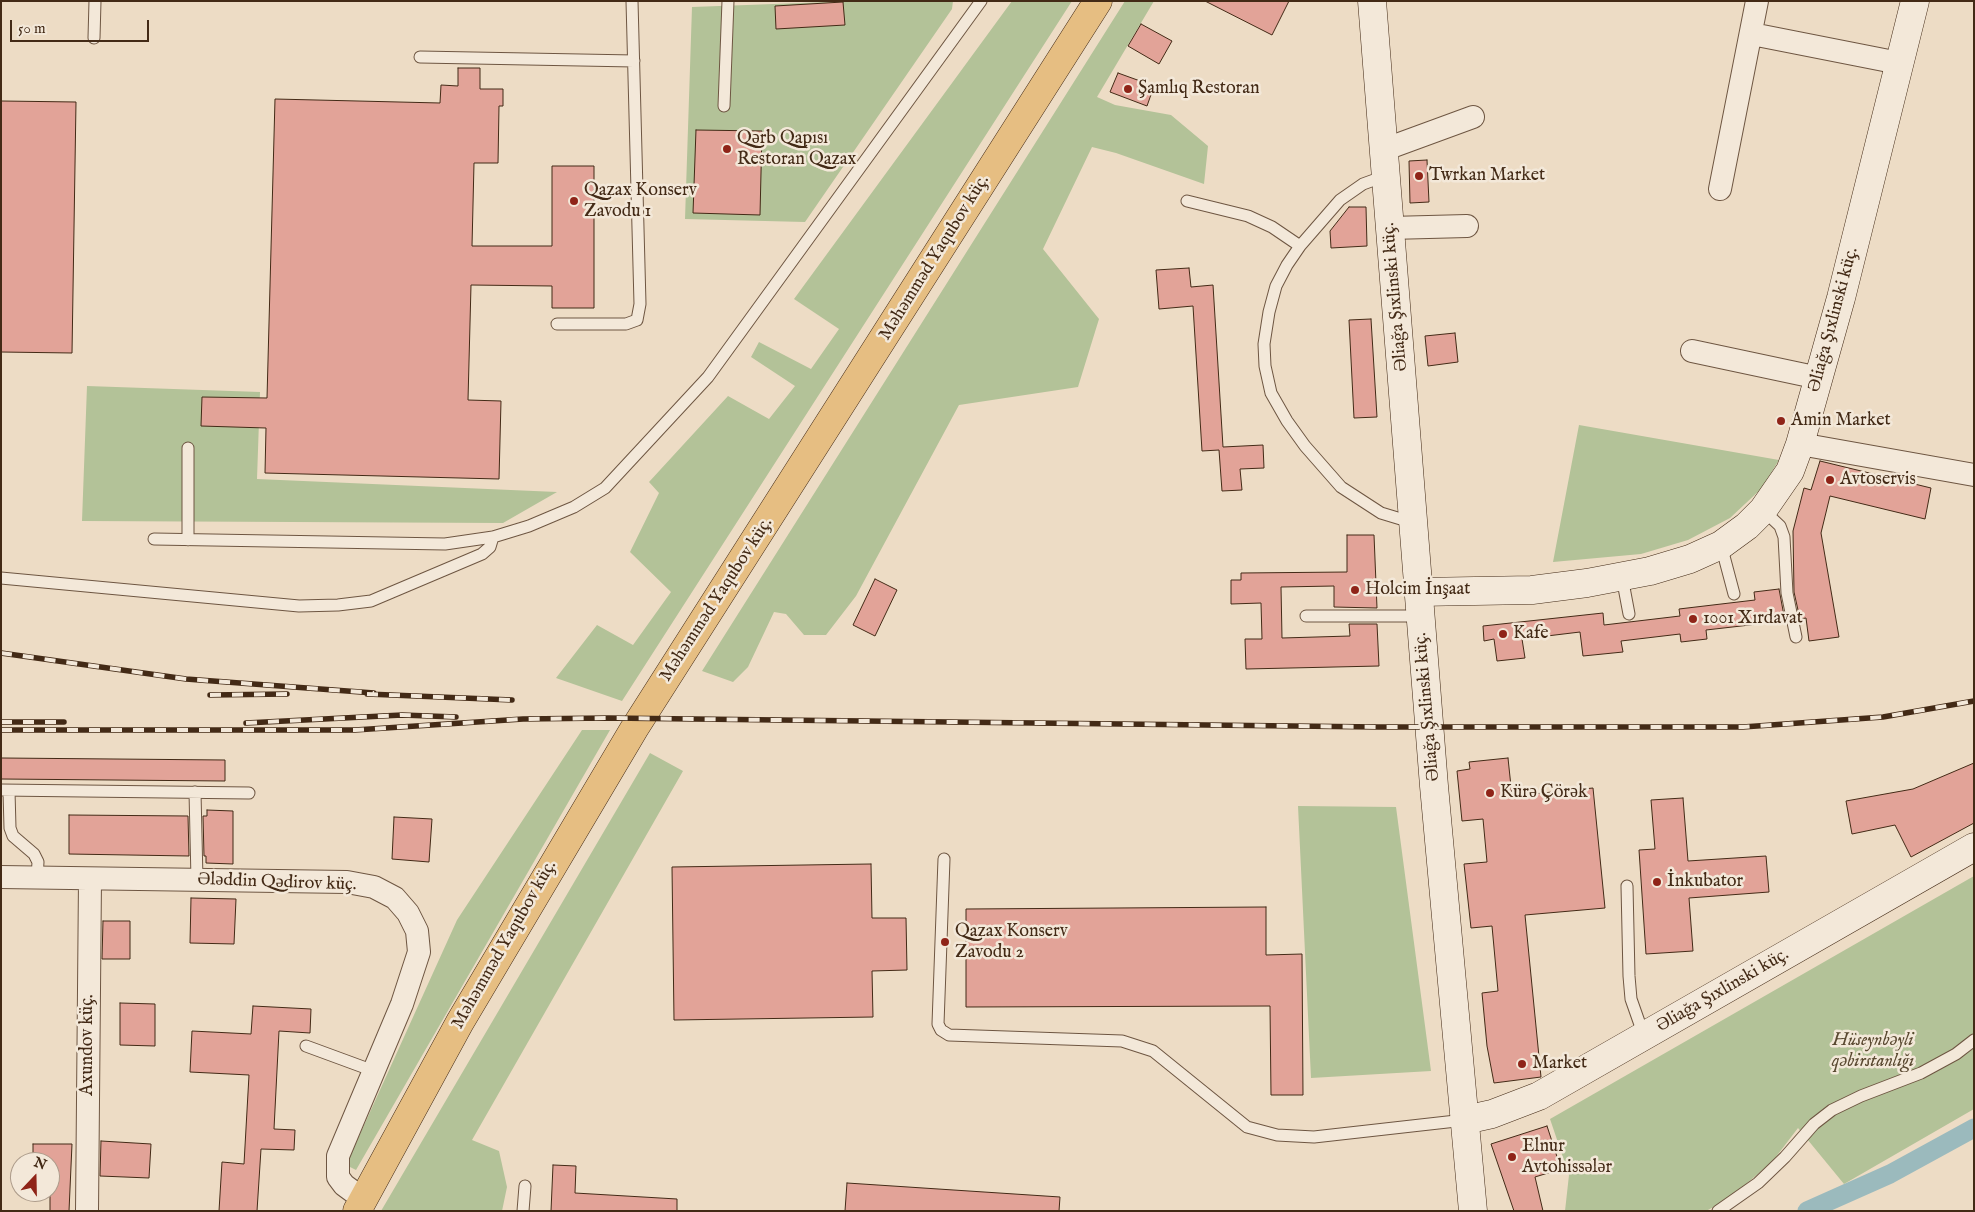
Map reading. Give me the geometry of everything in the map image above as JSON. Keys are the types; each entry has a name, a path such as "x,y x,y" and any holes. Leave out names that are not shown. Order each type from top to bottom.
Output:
{"main road":[{"name":"Məhəmməd Yaqubov küç.","path":"360,1205 464,1014 634,729 1098,1"}],"street":[{"name":"Əliağa Şıxlinski küç.","path":"1372,1 1415,523 1419,604 1473,1211"},
{"path":"1720,189 1757,1"},
{"name":"Əliağa Şıxlinski küç.","path":"1419,604 1622,577 1690,560 1721,545 1747,526 1762,510 1790,471 1800,444 1819,378 1915,1"},
{"path":"1752,34 1899,62"},
{"path":"1384,163 1473,117"},
{"path":"1390,228 1468,226"},
{"path":"1692,351 1819,378"},
{"path":"1800,444 1974,475"},
{"name":"Əliağa Şıxlinski küç.","path":"1465,1120 1492,1114 1538,1096 1974,847"},
{"name":"Ələddin Qədirov küç.","path":"1,877 347,882 374,887 395,898 408,913 417,931 419,952 402,1004 338,1156 338,1176 360,1205"},
{"name":"Axundov küç.","path":"87,1211 90,879"}],"lane":[{"path":"94,38 96,1"},
{"path":"558,324 626,324 637,320 640,304 632,1"},
{"path":"724,106 728,1"},
{"path":"154,539 445,544 493,537 529,526 565,510 605,488 708,377 981,1"},
{"path":"420,57 634,62"},
{"path":"1384,163 1363,184 1340,200 1300,246 1276,286 1269,312 1264,344 1265,366 1271,392 1287,421 1305,446 1341,487 1380,513 1415,523"},
{"path":"1187,201 1248,216 1272,227 1300,246"},
{"path":"188,448 188,540"},
{"path":"1762,510 1780,526 1784,538 1787,593 1796,637"},
{"path":"1,578 299,606 338,605 372,601 482,554 490,547 493,537"},
{"path":"1721,545 1734,594"},
{"path":"1622,577 1629,614"},
{"path":"1306,616 1419,604"},
{"path":"37,878 38,862 34,854 13,836 10,828 5,790 249,793"},
{"path":"195,792 197,880"},
{"path":"944,859 938,1024 948,1035 1122,1041 1153,1051 1247,1127 1277,1135 1314,1137 1465,1120"},
{"path":"1627,886 1629,976 1632,1000 1644,1036"},
{"path":"1718,1211 1758,1182 1785,1157 1814,1124 1832,1110 1861,1096 1921,1073 1956,1054 1974,1040"},
{"path":"306,1046 374,1072"},
{"path":"523,1211 525,1186"}],"green space":[{"path":"856,1 953,1 952,9 805,222 685,219 692,7"},
{"path":"1012,1 1072,1 622,701 556,678 597,625 633,645 671,592 630,552 659,493 649,482 728,396 769,419 795,386 751,357 759,342 811,369 839,329 794,299"},
{"path":"1125,1 1154,1 1097,97 1115,105 1171,115 1208,146 1204,184 1116,153 1092,147 1043,249 1099,319 1078,387 959,405 856,596 826,635 804,635 786,614 774,612 748,667 733,682 702,671"},
{"path":"87,386 260,392 257,479 557,492 503,523 82,521"},
{"path":"1579,425 1779,460 1761,489 1730,518 1688,540 1641,554 1553,562"},
{"path":"582,730 610,730 356,1170 346,1165 457,920"},
{"path":"650,753 683,771 472,1140 499,1151 507,1187 502,1211 381,1211"},
{"path":"1298,806 1396,807 1431,1071 1311,1078"},
{"name":"Hüseynbəyli qəbirstanlığı","path":"1974,876 1974,1109 1844,1184 1798,1128 1772,1162 1727,1200 1706,1211 1565,1211 1569,1175 1550,1119"}],"building":[{"path":"1205,1 1289,1 1272,35"},
{"path":"843,2 845,25 776,29 775,6"},
{"path":"1141,24 1172,41 1159,64 1128,46"},
{"path":"458,68 480,68 480,89 503,89 503,106 499,106 498,163 474,163 472,246 552,246 552,166 594,166 594,308 552,308 552,286 471,285 468,400 501,401 499,479 265,473 266,428 201,426 202,397 267,398 275,99 440,103 441,85 458,86"},
{"path":"1118,73 1154,86 1147,106 1110,92"},
{"path":"1,101 76,102 72,353 1,352"},
{"path":"696,130 762,131 760,215 693,213"},
{"path":"1427,160 1429,202 1410,203 1409,161"},
{"path":"1349,207 1366,207 1367,246 1331,248 1330,231"},
{"path":"1189,268 1191,287 1213,285 1223,447 1263,445 1264,468 1240,469 1242,490 1222,491 1219,450 1202,451 1193,306 1159,309 1156,270"},
{"path":"1371,319 1377,417 1354,418 1349,320"},
{"path":"1455,333 1458,362 1428,366 1425,336"},
{"path":"1820,461 1931,488 1925,519 1830,496 1821,533 1839,637 1809,641 1806,618 1800,619 1794,592 1793,531 1804,488 1811,490"},
{"path":"1347,535 1374,535 1377,608 1334,607 1334,586 1281,587 1282,638 1350,636 1349,624 1377,624 1379,666 1246,669 1245,639 1262,639 1261,603 1231,604 1231,580 1241,580 1241,573 1347,572"},
{"path":"875,579 897,590 875,636 853,625"},
{"path":"1779,589 1785,621 1706,630 1707,639 1681,642 1680,634 1621,641 1623,652 1583,656 1580,632 1522,639 1525,658 1497,661 1494,639 1484,641 1483,626 1603,613 1604,625 1680,616 1679,609 1755,600 1754,592"},
{"path":"1,758 225,760 225,781 1,779"},
{"path":"1508,758 1512,796 1593,788 1605,908 1525,915 1541,1077 1494,1083 1487,1046 1482,993 1498,991 1492,926 1471,928 1464,864 1487,862 1483,819 1462,821 1457,771 1470,769 1469,762"},
{"path":"1974,763 1974,823 1911,857 1895,825 1852,834 1846,801 1913,789"},
{"path":"1683,798 1688,861 1766,856 1769,892 1689,898 1693,951 1646,954 1639,850 1655,849 1651,800"},
{"path":"207,810 233,811 233,864 206,863 206,856 204,856 203,816 207,816"},
{"path":"69,815 188,816 189,856 69,854"},
{"path":"394,817 432,819 429,862 392,859"},
{"path":"871,864 872,918 906,918 907,970 872,971 873,1017 674,1020 672,867"},
{"path":"191,898 236,899 234,944 190,943"},
{"path":"1266,907 1266,955 1302,954 1303,1095 1271,1095 1270,1006 966,1007 966,909"},
{"path":"103,921 130,921 130,959 102,959"},
{"path":"120,1003 155,1004 155,1046 120,1045"},
{"path":"253,1006 311,1009 310,1033 279,1031 274,1129 295,1130 294,1150 261,1149 257,1211 219,1211 222,1162 244,1164 249,1075 190,1072 192,1031 251,1034"},
{"path":"1547,1126 1561,1169 1535,1177 1543,1211 1514,1211 1491,1144"},
{"path":"101,1141 151,1144 149,1178 100,1176"},
{"path":"33,1144 72,1144 69,1211 50,1211 50,1202 60,1202 60,1152 33,1152"},
{"path":"553,1165 576,1166 575,1193 677,1199 677,1211 551,1211"},
{"path":"847,1183 1060,1197 1059,1211 845,1211"}],"waterway":[{"path":"1807,1211 1890,1174 1974,1128"}],"railway":[{"path":"1,653 186,679 374,693"},
{"path":"210,695 287,694"},
{"path":"367,694 512,700"},
{"path":"1,730 355,730 523,719 608,718 1378,727 1743,727 1883,717 1974,701"},
{"path":"246,723 402,715 456,717"},
{"path":"1,722 64,722"}],"place":[{"name":"Şamlıq Restoran","path":"1128,89"},
{"name":"Qərb Qapısı Restoran Qazax","path":"727,149"},
{"name":"Twrkan Market","path":"1419,176"},
{"name":"Qazax Konserv Zavodu 1","path":"574,201"},
{"name":"Amin Market","path":"1781,421"},
{"name":"Avtoservis","path":"1830,480"},
{"name":"Holcim İnşaat","path":"1355,590"},
{"name":"1001 Xırdavat","path":"1693,619"},
{"name":"Kafe","path":"1503,634"},
{"name":"Kürə Çörək","path":"1490,793"},
{"name":"İnkubator","path":"1657,882"},
{"name":"Qazax Konserv Zavodu 2","path":"945,942"},
{"name":"Market","path":"1522,1064"},
{"name":"Elnur Avtohissələr","path":"1512,1157"}]}
